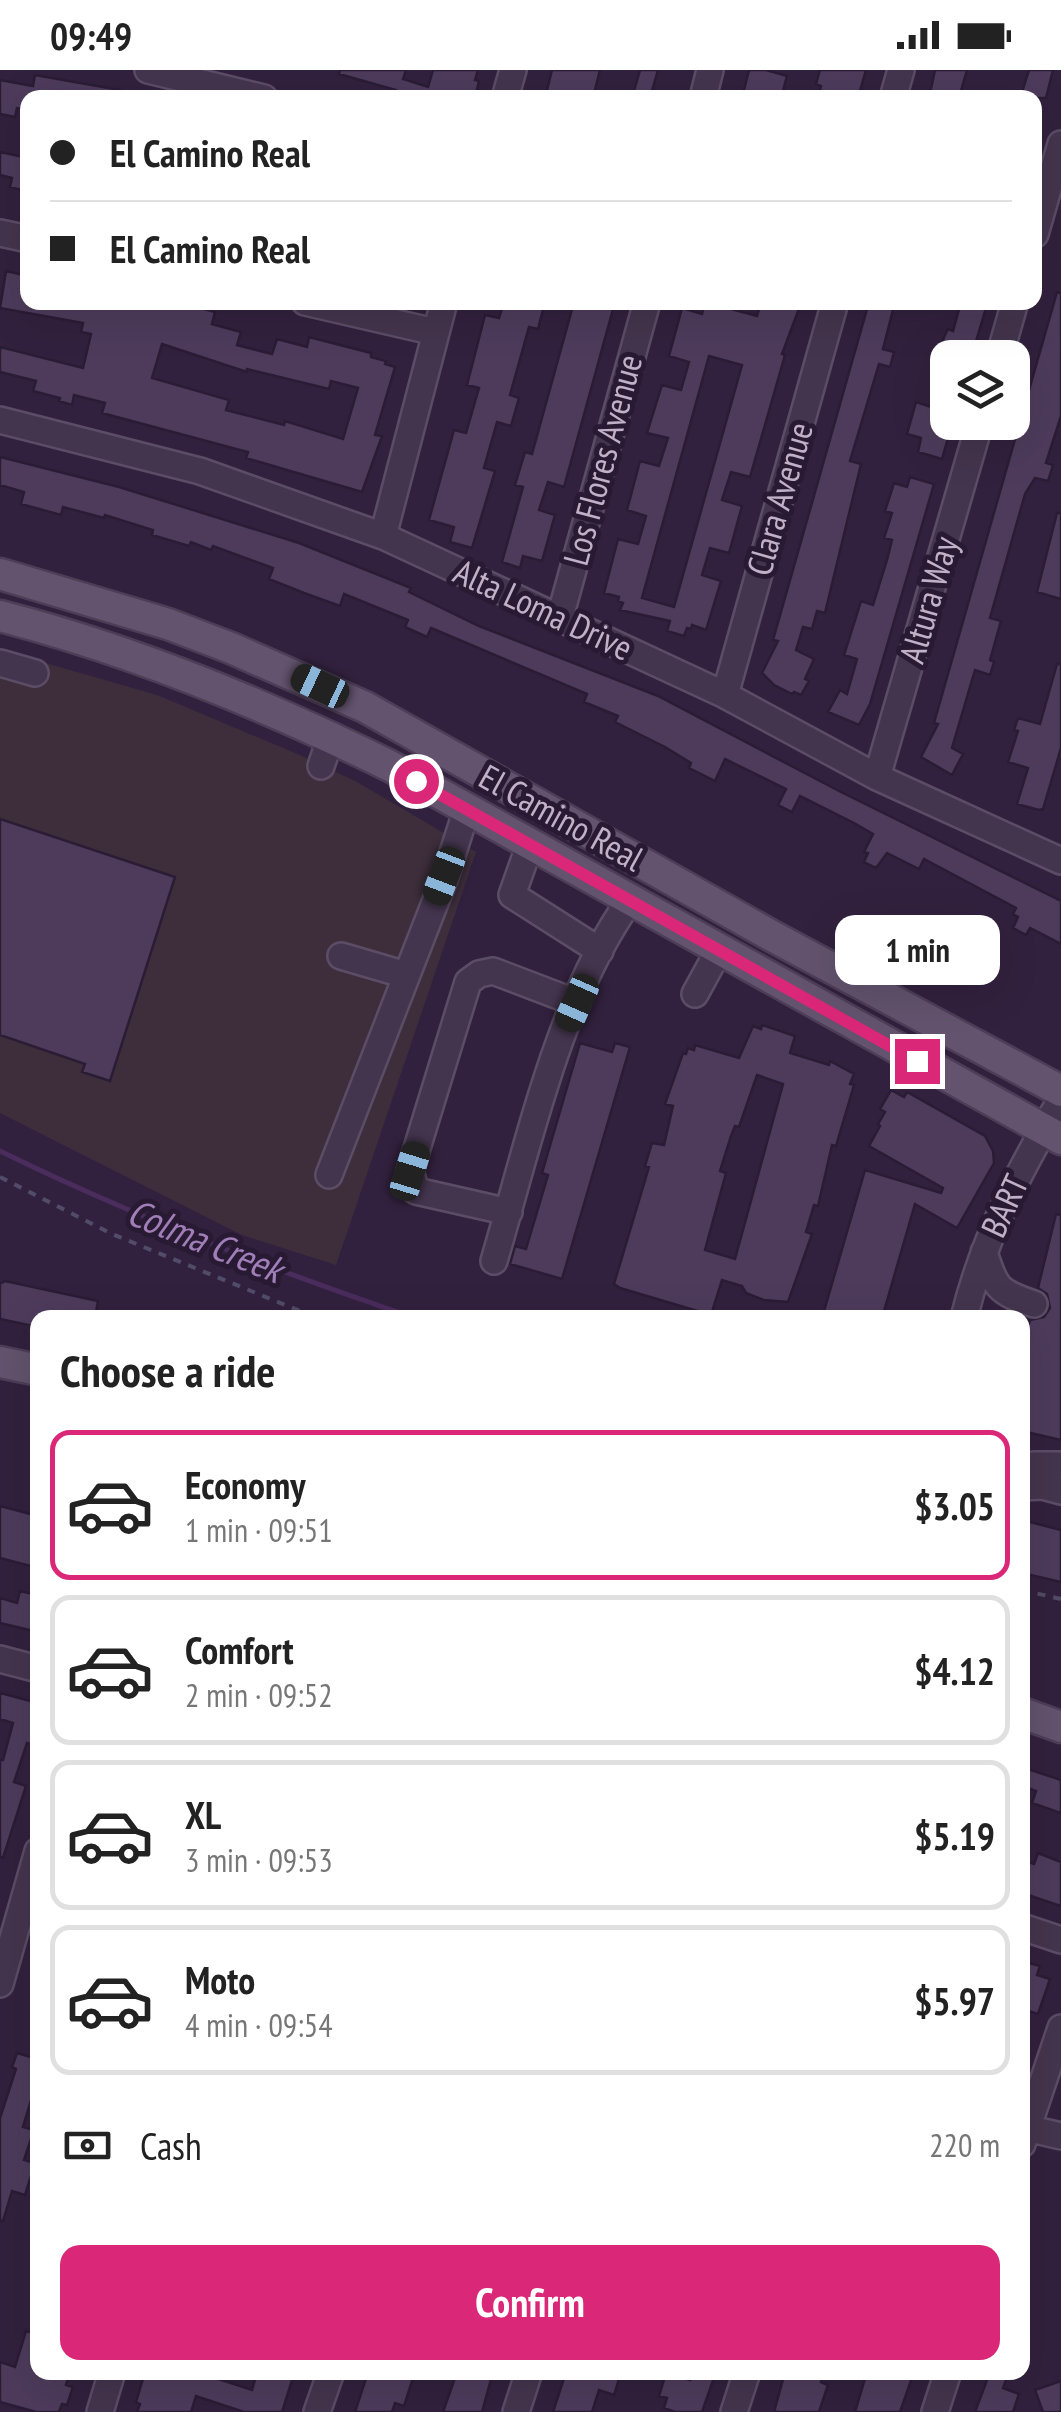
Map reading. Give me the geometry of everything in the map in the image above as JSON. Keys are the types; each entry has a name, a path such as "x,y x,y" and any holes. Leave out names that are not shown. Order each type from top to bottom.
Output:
{"main road":[{"name":"El Camino Real","path":"0,574 168,624 351,701 1061,1092"},
{"name":"El Camino Real","path":"0,616 156,664 271,709 326,751 467,809 1052,1134"},
{"path":"326,751 351,701"},
{"path":"630,900 666,875"},
{"path":"0,1362 30,1368"},
{"path":"1030,1716 1061,1727"}],"street":[{"path":"148,70 231,90"},
{"path":"1042,210 1061,144"},
{"path":"340,310 436,332"},
{"path":"383,536 442,310"},
{"name":"Los Flores Avenue","path":"560,617 644,310"},
{"name":"Clara Avenue","path":"725,695 833,310"},
{"path":"1004,340 1013,310"},
{"name":"Alta Loma Drive","path":"0,420 200,470 383,536 725,695 878,777 1060,858"},
{"name":"Altura Way","path":"878,777 975,440"},
{"path":"0,662 36,673"},
{"path":"329,1175 467,809"},
{"path":"530,844 512,895 600,951"},
{"path":"494,1262 562,1036 612,926 630,900"},
{"path":"695,994 719,950"},
{"path":"341,956 406,975"},
{"path":"508,1212 416,1191 410,1171 468,982 493,971 577,1003"},
{"name":"BART","path":"968,1310 984,1252 1006,1197 1052,1134 1061,1100"},
{"path":"984,1252 995,1286 1006,1295 1034,1304"},
{"path":"1030,1467 1061,1464"},
{"path":"1030,1487 1061,1490"},
{"path":"0,1659 30,1667"},
{"path":"0,1984 30,1879"},
{"path":"1030,1930 1061,1940"},
{"path":"1030,2116 1061,2028"},
{"path":"1030,2133 1061,2136"},
{"path":"100,2412 110,2380"},
{"path":"318,2412 328,2380"},
{"path":"516,2412 527,2380"},
{"path":"734,2412 745,2380"},
{"path":"935,2412 945,2380"}],"path":[{"path":"0,1176 112,1234 297,1310"},
{"path":"1030,1592 1061,1599"}],"shaded area":[{"path":"0,650 157,695 302,756 357,782 476,852 336,1265 242,1235 0,1113"}],"building":[{"path":"340,70 406,70 403,79 428,87 433,70 478,70 475,80 479,81 477,90 396,90 339,74"},
{"path":"552,70 600,70 595,90 547,90"},
{"path":"640,70 658,70 652,90 634,90"},
{"path":"749,70 787,76 783,90 744,90"},
{"path":"820,70 866,70 860,90 820,90 821,86 816,84"},
{"path":"935,70 967,70 961,90 931,90"},
{"path":"1029,70 1053,70 1046,98 1042,98 1042,90 1023,90"},
{"path":"35,75 120,90 20,90 20,108 15,117 0,114 0,80 33,86"},
{"path":"0,152 20,156 20,190 10,187 12,178 0,175"},
{"path":"6,271 20,274 20,310 208,310 215,312 212,324 241,332 237,345 272,354 277,339 307,347 309,337 371,353 371,357 386,361 385,364 395,367 375,435 382,436 362,492 246,458 248,452 102,413 105,403 74,395 72,405 59,401 60,398 33,391 36,381 0,372 0,347 83,368 91,334 81,332 83,323 0,308","holes":["162,344 329,389 331,381 358,388 343,439 285,421 284,425 226,410 229,400 152,378"]},
{"path":"1057,292 1061,293 1061,416 1046,463 1053,465 1048,481 1035,478 1025,494 990,618 1001,621 990,660 994,662 990,675 975,670 952,748 963,754 952,775 921,757 938,724 934,723 1015,440 1030,440 1030,387"},
{"path":"502,310 543,310 538,329 529,327 510,395 519,398 511,426 497,422 484,468 495,471 472,548 450,542 454,527 429,520 454,430 466,433 479,388 467,385 485,315 499,318"},
{"path":"572,310 613,310 564,487 548,482 539,510 555,515 542,561 523,556 520,568 502,562 523,487 515,485 525,452 532,454"},
{"path":"681,310 702,314 703,310 735,310 757,316 759,310 798,310 782,354 785,355 750,477 731,472 722,500 742,506 729,553 710,548 702,575 721,581 706,630 692,625 684,636 667,631 670,621 620,610 623,603 618,601 619,597 604,593 618,539 638,544 646,516 627,510 640,461 659,466 668,438 647,433 662,385 681,390 689,362 669,356","holes":["709,356 742,365 674,607 642,598"]},
{"path":"867,310 893,310 883,349 894,352 890,367 879,364 850,461 861,464 825,613 817,611 812,629 803,627 796,650 814,659 801,695 774,685 762,673 778,641 773,640"},
{"path":"959,310 985,310 976,340 943,340 948,329 953,331"},
{"path":"916,402 930,407 930,440 947,440 942,459 918,452 921,438 907,434"},
{"path":"0,457 119,487 299,543 411,588 409,592 479,626 658,696 1061,901 1061,944 1030,928 1026,935 1013,928 1018,917 1013,914 1016,908 924,859 919,869 887,853 876,868 864,862 868,853 864,852 873,834 854,823 800,796 792,812 778,805 786,789 725,759 715,781 689,768 691,763 665,747 615,722 618,716 584,702 587,694 431,628 427,637 405,627 408,620 344,594 340,606 304,593 269,579 273,568 213,546 211,550 191,542 189,546 105,515 104,518 63,507 61,515 21,504 24,492 0,485"},
{"path":"910,477 934,484 870,704 859,725 828,712 840,690 847,694 857,659 844,655 861,601 873,605 887,560 892,540 884,538 892,513 885,511 894,483 907,487"},
{"path":"1057,513 1061,513 1061,599 1037,592"},
{"path":"1057,664 1061,664 1061,748 1043,809 1039,810 1017,804 1028,768 1008,762 1018,718 1040,724"},
{"path":"0,819 175,877 110,1081 82,1072 85,1064 0,1035"},
{"path":"762,1025 795,1036 790,1053 829,1065 830,1061 854,1074 818,1206 814,1205 806,1232 812,1234 788,1302 764,1300 746,1293 742,1286 722,1280 713,1310 694,1310 620,1288 614,1284 649,1167 645,1166 652,1143 664,1145 673,1106 665,1104 683,1053 688,1048 694,1050 695,1045 739,1058 753,1026 761,1029","holes":["757,1075 783,1084 735,1259 705,1250 726,1173 720,1171"]},
{"path":"580,1043 612,1052 615,1043 630,1047 562,1279 510,1264 515,1246 526,1249 548,1175 542,1173"},
{"path":"891,1090 904,1097 907,1092 985,1136 994,1163 957,1228 915,1204 884,1310 824,1310 865,1170 941,1193 943,1188 869,1146 885,1112 880,1109"},
{"path":"1056,1214 1061,1215 1061,1440 1030,1433 1030,1320 1044,1317 1050,1308 1047,1294 1038,1288"},
{"path":"5,1281 98,1301 96,1310 30,1310 30,1325 0,1319 0,1284"},
{"path":"0,1506 30,1514 30,1566 0,1558"},
{"path":"1030,1522 1061,1530 1061,1582 1030,1575"},
{"path":"20,1591 30,1593 30,1630 0,1623 0,1598 17,1603"},
{"path":"0,1693 30,1701 30,1744 27,1743 14,1782 26,1786 3,1858 0,1760 13,1723 0,1719"},
{"path":"1030,1770 1061,1780 1061,1813 1032,1803 1036,1791 1030,1789"},
{"path":"1038,1853 1061,1862 1061,1906 1030,1896 1030,1863 1034,1864"},
{"path":"1030,1963 1040,1966 1037,1975 1050,1979 1038,2014 1030,2012"},
{"path":"17,2053 30,2057 30,2104 23,2127 30,2129 24,2160 30,2162 30,2179 25,2195 12,2191 0,2221 0,2118 16,2069 12,2067"},
{"path":"26,2331 30,2332 30,2380 68,2380 66,2385 73,2387 67,2405 62,2404 59,2412 36,2412 0,2402 0,2362 15,2367"},
{"path":"143,2380 221,2380 252,2390 255,2380 292,2380 282,2412 244,2412 196,2396 191,2412 137,2412 140,2404 136,2402"},
{"path":"365,2380 412,2380 404,2406 395,2403 392,2412 355,2412"},
{"path":"454,2380 491,2380 482,2412 443,2412"},
{"path":"563,2380 619,2380 614,2395 599,2390 592,2412 553,2412"},
{"path":"664,2380 713,2380 702,2412 664,2408 667,2398 659,2396"},
{"path":"783,2380 822,2380 828,2385 819,2412 774,2412"},
{"path":"865,2380 911,2380 900,2412 855,2412"},
{"path":"987,2380 1006,2380 1003,2388 1019,2394 1013,2412 975,2412"},
{"path":"1061,2381 1061,2412 1043,2412 1035,2390"}],"waterway":[{"name":"Colma Creek","path":"0,1151 205,1241 392,1310"}],"route":[{"path":"416,781 917,1061"}]}
